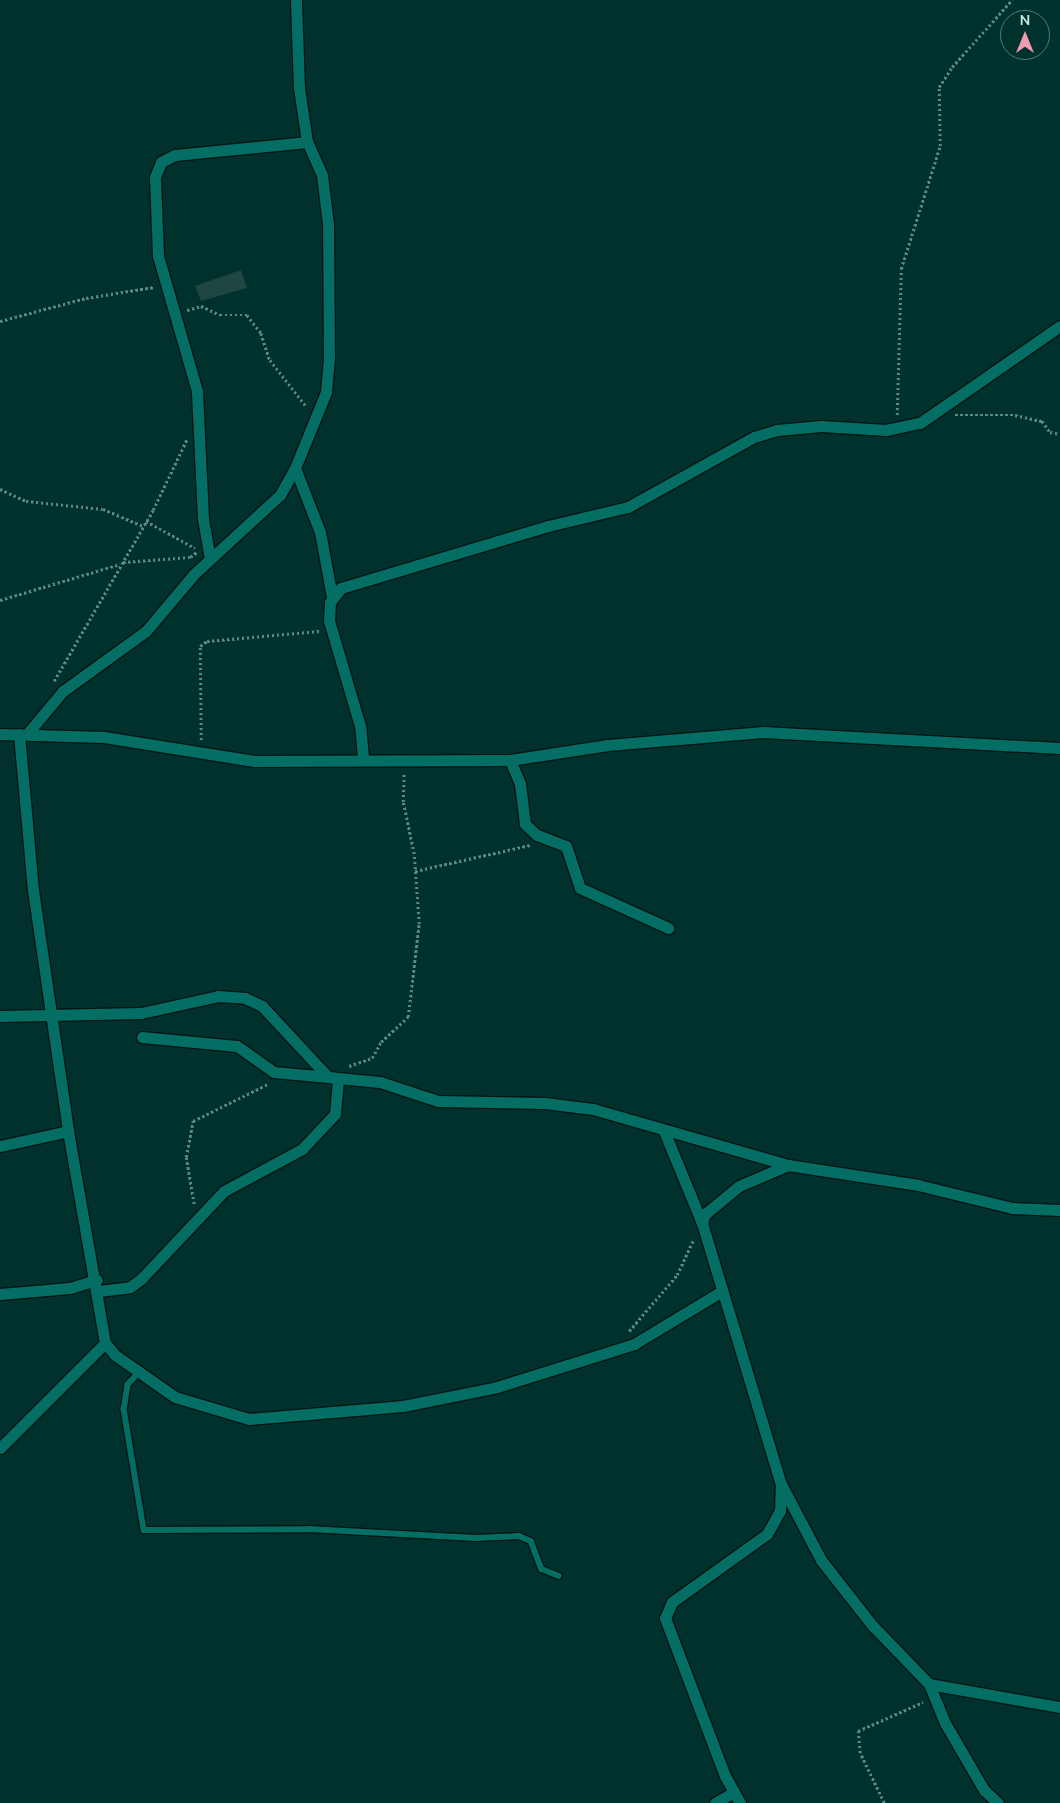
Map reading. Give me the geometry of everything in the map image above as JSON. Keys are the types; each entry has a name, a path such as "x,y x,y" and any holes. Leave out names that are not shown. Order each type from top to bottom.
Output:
{"street":[{"path":"296,0 299,88 307,142 322,175 328,254 327,376 314,420 295,468 275,500 210,559 146,631 46,708 23,734 33,890 68,1132 98,1285 105,1343 139,1373 175,1396 248,1419 403,1406 496,1387 634,1344 722,1292"},
{"path":"210,559 195,384 158,256 153,200 160,162 219,148 307,142"},
{"path":"332,597 341,588 369,579 628,507 754,437 777,430 896,429 920,423 1060,326"},
{"path":"295,468 320,532 332,597 329,621 360,726 363,758"},
{"path":"0,734 104,737 202,755 254,761 363,758 510,760 616,744 745,732 1060,748"},
{"path":"510,760 520,784 525,824 546,838 566,846 580,888 668,928"},
{"path":"0,1016 141,1013 218,996 244,998 262,1006 333,1078 335,1114 302,1149 224,1191 141,1280 130,1286 98,1285 0,1294"},
{"path":"142,1036 206,1047 237,1046 274,1072 292,1076 380,1082 438,1100 544,1103 592,1110 788,1165 918,1186 1012,1208 1060,1210"},
{"path":"664,1131 702,1222 781,1484 821,1560 872,1625 929,1684 934,1698 984,1790 998,1803"},
{"path":"0,1146 68,1132"},
{"path":"702,1222 705,1214 739,1186 788,1165"},
{"path":"0,1448 105,1343"},
{"path":"740,1803 666,1626 666,1611 672,1602 767,1534 780,1510 781,1484"},
{"path":"929,1684 1060,1707"},
{"path":"715,1803 734,1792"}],"lane":[{"path":"139,1373 128,1385 124,1409 144,1530 519,1536 531,1541 542,1569 559,1576"}],"path":[{"path":"896,429 902,269 940,146 939,87 952,67 1012,0"},
{"path":"0,322 86,298 167,284"},
{"path":"176,314 201,306 220,314 247,314 260,333 270,360 314,420"},
{"path":"934,412 1015,415 1042,421 1050,432 1060,434"},
{"path":"46,708 57,676 146,521 176,456 198,425"},
{"path":"0,489 26,501 103,510 143,526"},
{"path":"0,600 121,563 190,557 200,550 146,521"},
{"path":"202,755 200,646 207,641 317,634 329,621"},
{"path":"333,1078 372,1058 381,1042 408,1018 418,947 415,871 403,802 406,759"},
{"path":"415,871 515,851 546,838"},
{"path":"198,1218 186,1157 192,1121 246,1093 292,1076"},
{"path":"626,1334 677,1275 702,1222"},
{"path":"884,1803 860,1753 858,1732 934,1698"}],"building":[{"path":"241,270 247,288 201,301 195,286"}]}
